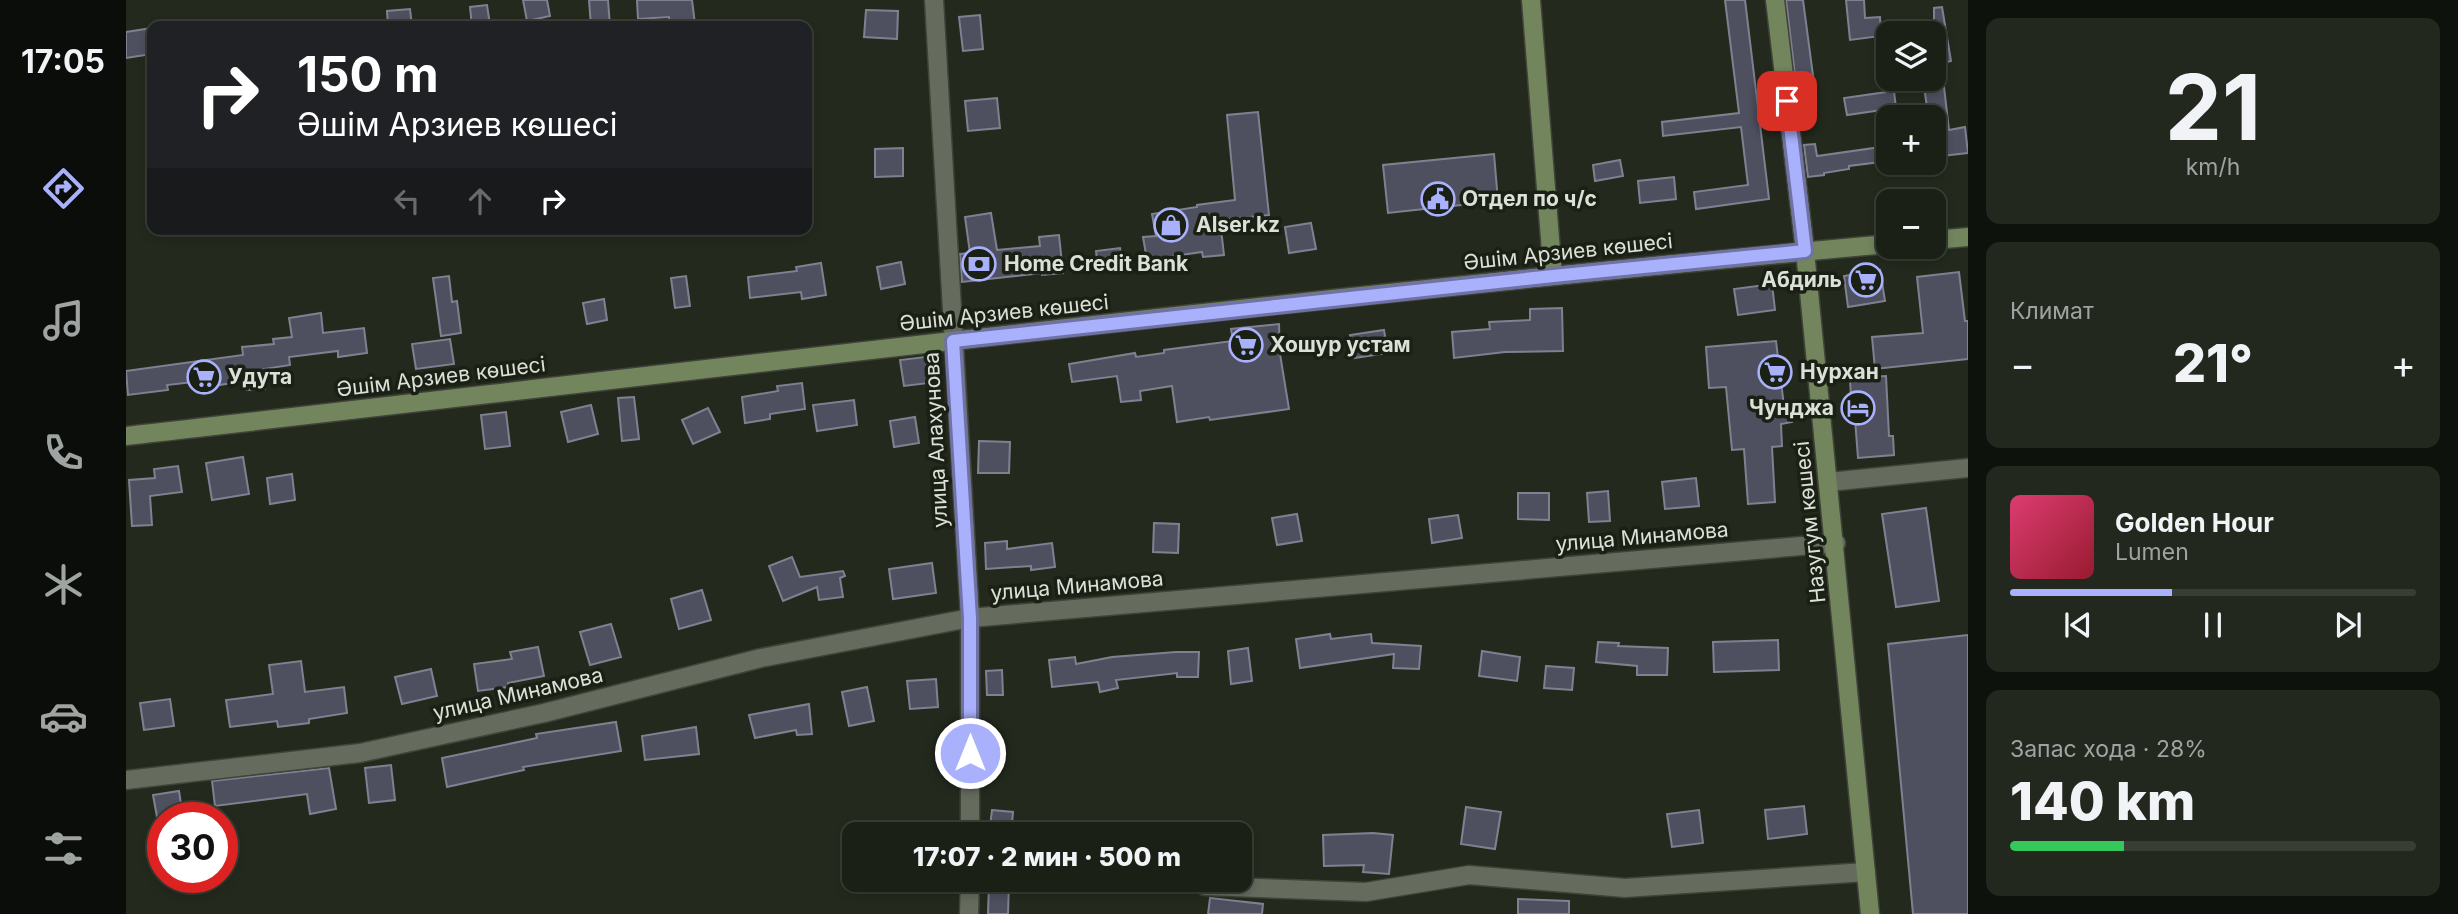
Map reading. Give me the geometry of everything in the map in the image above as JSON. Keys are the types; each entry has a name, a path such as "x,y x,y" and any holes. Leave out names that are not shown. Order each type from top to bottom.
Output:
{"main road":[{"path":"1531,0 1553,276"},
{"name":"Назугум көшесі","path":"1775,0 1836,544 1870,914"},
{"path":"1946,239 1968,237"},
{"name":"Әшім Арзиев көшесі","path":"126,436 953,341 1553,276 1876,245"}],"street":[{"name":"улица Алахунова","path":"934,0 970,618 970,822"},
{"path":"1829,482 1968,468"},
{"name":"улица Минамова","path":"126,780 360,753 544,713 761,658 970,618 1836,544"},
{"path":"1252,888 1366,892 1469,875 1625,888 1866,872"},
{"path":"969,914 970,892"}],"building":[{"path":"523,0 547,0 550,16 527,21"},
{"path":"589,0 608,0 610,21 591,21"},
{"path":"637,0 692,0 695,21 669,21 669,17 638,19"},
{"path":"1725,0 1745,0 1769,199 1696,209 1694,192 1748,185 1741,127 1663,136 1662,122 1739,113"},
{"path":"1786,0 1803,0 1816,98 1798,100"},
{"path":"1846,0 1864,0 1865,18 1880,17 1880,21 1876,21 1876,37 1850,40"},
{"path":"487,5 489,21 471,21 470,7"},
{"path":"1942,7 1944,21 1934,21 1934,8"},
{"path":"410,9 411,21 388,21 387,11"},
{"path":"866,10 898,11 897,39 864,37"},
{"path":"980,15 983,49 963,51 959,17"},
{"path":"147,29 147,55 126,58 126,32"},
{"path":"1946,31 1951,61 1946,62"},
{"path":"1894,91 1896,105 1876,105 1876,111 1847,115 1844,98"},
{"path":"1925,91 1944,91 1949,130 1965,127 1968,153 1946,156 1946,105 1927,105"},
{"path":"997,98 1000,128 968,131 965,101"},
{"path":"1258,112 1269,215 1220,220 1224,255 1203,257 1202,252 1147,260 1143,237 1156,236 1152,214 1235,200 1227,115"},
{"path":"1815,144 1817,156 1876,148 1876,163 1849,166 1849,169 1808,177 1804,145"},
{"path":"903,148 903,176 875,177 875,149"},
{"path":"1494,154 1498,201 1388,213 1383,165"},
{"path":"1620,160 1623,176 1595,181 1593,165"},
{"path":"1674,177 1676,199 1640,203 1638,181"},
{"path":"991,213 997,250 1040,246 1039,237 1059,235 1063,273 962,282 960,254 970,253 965,217"},
{"path":"1311,223 1316,249 1289,253 1285,227"},
{"path":"1120,248 1123,265 1098,270 1096,251"},
{"path":"901,262 905,284 881,289 877,267"},
{"path":"821,263 826,295 802,299 801,292 750,298 748,277 797,271 796,267"},
{"path":"1880,270 1885,301 1848,307 1844,276"},
{"path":"1959,272 1965,321 1968,321 1968,359 1875,369 1872,337 1923,333 1917,277"},
{"path":"449,276 452,302 457,301 461,333 441,336 433,278"},
{"path":"686,276 690,306 675,308 671,278"},
{"path":"1772,284 1775,310 1738,315 1734,289"},
{"path":"604,299 607,320 587,324 583,303"},
{"path":"1562,308 1563,351 1505,352 1454,358 1452,332 1490,329 1489,322 1530,320 1530,309"},
{"path":"321,313 323,333 364,328 367,353 338,357 338,351 289,357 290,365 264,369 265,389 246,390 245,381 194,389 193,382 167,385 168,390 128,395 126,371 243,355 242,347 274,344 273,339 292,337 289,318"},
{"path":"1279,324 1280,354 1289,409 1177,422 1172,386 1140,391 1141,400 1121,402 1117,376 1072,382 1069,364 1135,353 1136,357 1164,353 1164,350 1233,341 1231,329"},
{"path":"1384,330 1388,353 1354,358 1350,335"},
{"path":"450,339 454,364 416,369 412,344"},
{"path":"1776,341 1784,406 1789,405 1792,422 1781,424 1782,446 1772,447 1775,502 1748,504 1744,449 1732,450 1726,387 1709,388 1706,347"},
{"path":"925,357 929,383 904,386 900,360"},
{"path":"1886,376 1889,436 1893,436 1894,455 1858,458 1850,378"},
{"path":"802,383 805,409 770,414 770,419 745,423 742,397 778,391 777,386"},
{"path":"634,397 639,439 622,441 618,398"},
{"path":"854,400 857,425 817,431 813,405"},
{"path":"591,405 598,434 568,442 561,412"},
{"path":"708,408 720,432 693,444 682,420"},
{"path":"506,412 510,446 485,449 481,415"},
{"path":"915,417 919,443 894,447 890,421"},
{"path":"979,441 1010,442 1009,473 978,473"},
{"path":"243,457 249,494 212,500 206,463"},
{"path":"178,466 182,492 150,496 152,525 132,526 129,480 155,478 154,469"},
{"path":"292,474 295,500 270,504 267,478"},
{"path":"1696,478 1699,506 1665,509 1662,482"},
{"path":"1608,491 1610,521 1589,522 1587,493"},
{"path":"1518,493 1549,493 1549,520 1518,519"},
{"path":"1926,508 1939,601 1896,607 1882,514"},
{"path":"1297,514 1302,541 1277,545 1272,518"},
{"path":"1458,515 1462,538 1432,543 1429,519"},
{"path":"1154,523 1179,524 1178,553 1153,552"},
{"path":"1007,541 1007,549 1052,543 1055,567 1031,570 1031,566 986,569 985,543"},
{"path":"792,557 800,577 843,571 845,576 840,578 843,597 819,600 817,587 783,601 769,566"},
{"path":"932,563 936,593 893,599 889,569"},
{"path":"702,590 711,620 679,629 671,599"},
{"path":"611,624 621,657 590,665 580,632"},
{"path":"1330,634 1331,639 1371,634 1372,643 1421,646 1419,669 1393,668 1394,654 1300,668 1296,639"},
{"path":"1968,635 1968,914 1913,914 1888,644"},
{"path":"1778,640 1779,670 1714,672 1713,642"},
{"path":"1598,642 1619,643 1618,646 1668,648 1667,675 1637,675 1637,666 1596,662"},
{"path":"538,647 544,676 508,683 508,687 478,691 474,664 512,659 510,652"},
{"path":"1248,648 1252,681 1231,684 1228,651"},
{"path":"1482,651 1520,657 1517,681 1479,676"},
{"path":"1199,652 1198,677 1177,677 1177,673 1116,680 1118,688 1100,692 1098,682 1052,687 1049,660 1075,657 1076,664 1112,657"},
{"path":"301,661 305,692 344,687 347,713 309,719 309,723 278,727 277,721 230,727 226,700 273,694 269,665"},
{"path":"1546,666 1574,668 1572,690 1544,688"},
{"path":"431,669 437,696 402,704 395,677"},
{"path":"1002,670 1003,695 987,695 986,671"},
{"path":"936,679 938,707 910,709 907,681"},
{"path":"867,687 874,721 849,726 842,692"},
{"path":"170,699 174,726 144,730 140,703"},
{"path":"809,704 812,734 797,735 796,730 755,738 749,715"},
{"path":"616,722 621,751 523,767 524,770 447,787 442,758 537,738 536,734"},
{"path":"696,727 699,754 645,760 642,736"},
{"path":"391,765 395,800 369,803 365,768"},
{"path":"329,768 336,809 310,814 307,794 238,803 215,802 212,781"},
{"path":"179,791 181,802 154,802 153,795"},
{"path":"1804,806 1807,834 1768,839 1765,810"},
{"path":"1466,807 1501,812 1495,849 1461,844"},
{"path":"992,810 1013,812 1012,822 991,822"},
{"path":"1699,810 1703,843 1672,847 1667,814"},
{"path":"1323,835 1393,835 1389,874 1363,872 1364,865 1324,866"},
{"path":"989,892 1009,892 1008,914 988,914"},
{"path":"1210,898 1263,904 1262,914 1208,914"},
{"path":"1518,899 1569,901 1569,914 1518,914"}],"place":[{"name":"Отдел по ч/с","path":"1438,199"},
{"name":"Alser.kz","path":"1171,225"},
{"name":"Home Credit Bank","path":"979,264"},
{"name":"Абдиль","path":"1866,280"},
{"name":"Хошур устам","path":"1246,345"},
{"name":"Нурхан","path":"1775,372"},
{"name":"Удута","path":"204,377"},
{"name":"Чунджа","path":"1858,408"}],"route":[{"path":"970,753 970,618 953,341 1805,251 1787,101"}]}
